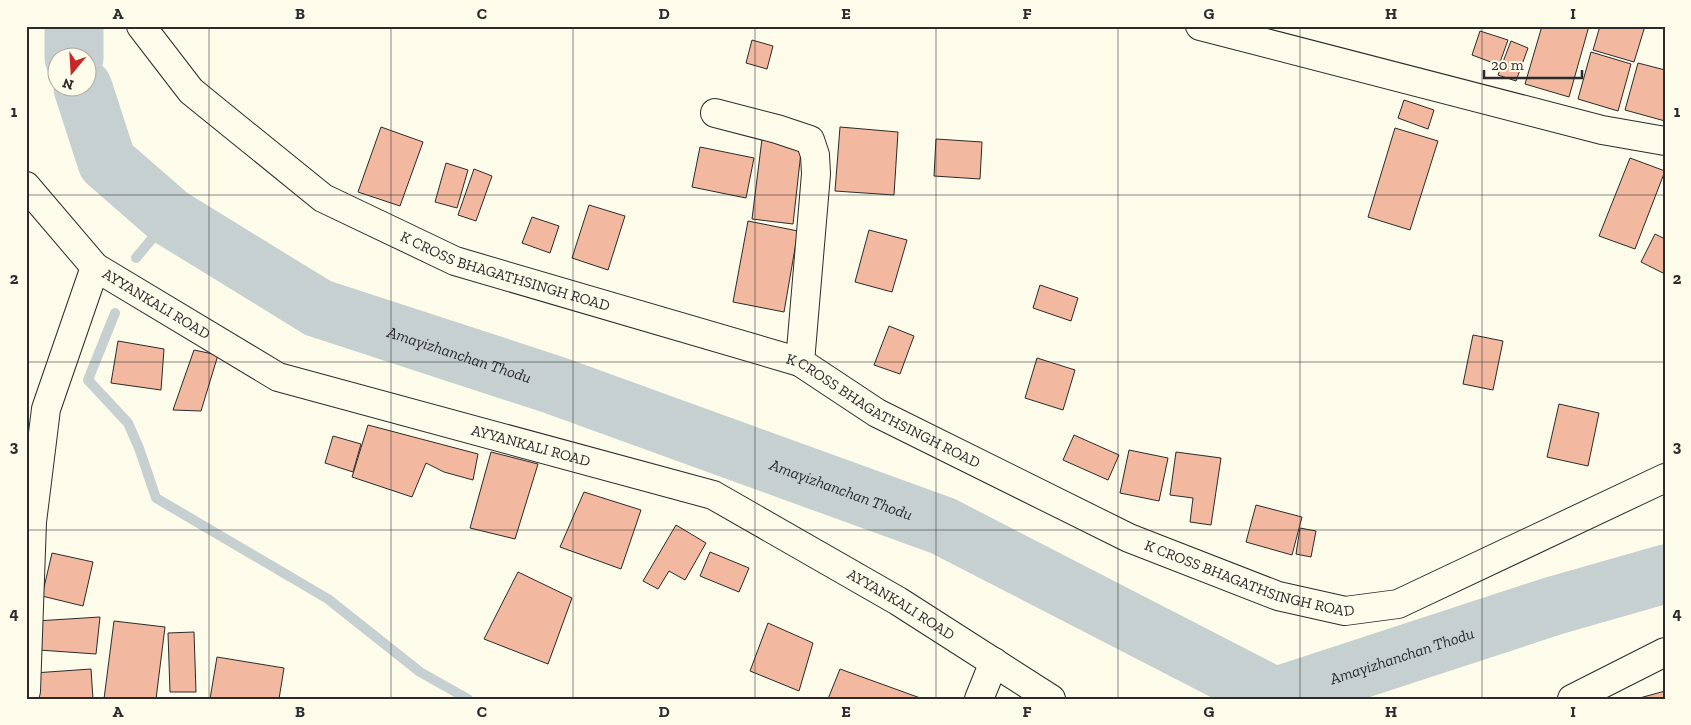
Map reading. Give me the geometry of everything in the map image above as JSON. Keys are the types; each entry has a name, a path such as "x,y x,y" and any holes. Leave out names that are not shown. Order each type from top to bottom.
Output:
{"street":[{"name":"K CROSS BHAGATHSINGH ROAD","path":"141,26 190,91 322,198 455,261 800,362 877,413 1129,538 1278,596 1345,611 1398,604 1665,478"},
{"path":"1200,26 1602,130 1665,141"},
{"path":"715,113 810,140 815,155 816,174 800,362"},
{"name":"AYYANKALI ROAD","path":"26,186 95,266 278,378 713,495 898,601 1051,699"},
{"path":"26,691 32,522 46,409 95,266"},
{"path":"1572,699 1665,652"},
{"path":"979,699 994,662"}],"building":[{"path":"1542,26 1589,26 1569,97 1525,84"},
{"path":"1600,26 1645,26 1634,62 1593,50"},
{"path":"1480,31 1508,40 1499,65 1472,55"},
{"path":"752,40 773,46 767,69 746,63"},
{"path":"1511,41 1528,48 1516,81 1498,75"},
{"path":"1591,52 1631,64 1618,111 1578,99"},
{"path":"1638,63 1665,70 1665,121 1625,110"},
{"path":"1404,100 1434,110 1428,129 1398,118"},
{"path":"381,127 423,142 400,206 358,192"},
{"path":"840,127 898,132 894,195 835,191"},
{"path":"1395,128 1438,141 1410,230 1368,217"},
{"path":"762,139 802,143 793,224 752,219"},
{"path":"936,139 982,142 980,179 934,176"},
{"path":"700,147 754,158 746,198 692,187"},
{"path":"1630,158 1665,171 1635,249 1599,236"},
{"path":"446,163 468,170 457,208 435,202"},
{"path":"474,169 492,176 476,221 458,215"},
{"path":"589,205 625,216 608,270 572,258"},
{"path":"532,217 559,226 550,253 522,243"},
{"path":"748,221 798,231 784,312 733,302"},
{"path":"869,230 907,240 892,292 855,282"},
{"path":"1655,234 1665,239 1665,274 1641,262"},
{"path":"1040,285 1078,298 1071,321 1033,308"},
{"path":"889,326 914,336 900,374 874,365"},
{"path":"1473,335 1503,341 1493,390 1463,384"},
{"path":"118,341 164,349 161,390 111,383"},
{"path":"194,350 218,355 201,411 173,410"},
{"path":"1037,358 1075,370 1063,410 1025,398"},
{"path":"1559,404 1599,413 1588,466 1547,457"},
{"path":"368,425 478,454 473,480 444,472 426,463 412,497 352,477"},
{"path":"1074,435 1119,455 1108,480 1063,460"},
{"path":"333,436 361,444 353,472 325,463"},
{"path":"1129,450 1168,458 1159,501 1120,493"},
{"path":"491,452 538,464 515,539 470,528"},
{"path":"1176,452 1221,458 1211,525 1190,522 1193,498 1170,495"},
{"path":"584,492 641,510 621,569 560,547"},
{"path":"1256,505 1302,517 1292,555 1246,542"},
{"path":"676,525 706,543 685,580 669,571 658,589 643,581"},
{"path":"1300,528 1316,531 1311,557 1296,554"},
{"path":"710,552 749,568 739,592 700,576"},
{"path":"52,553 93,562 83,606 42,596"},
{"path":"518,572 572,598 548,664 484,639"},
{"path":"100,617 96,654 39,650 36,621"},
{"path":"114,621 165,627 156,699 104,699"},
{"path":"768,623 813,643 799,691 750,671"},
{"path":"194,632 196,692 170,692 168,633"},
{"path":"217,657 284,668 279,699 210,699"},
{"path":"91,669 93,699 35,699 34,673"},
{"path":"840,669 923,699 828,699"},
{"path":"1665,691 1665,699 1636,699"}],"waterway":[{"name":"Amayizhanchan Thodu","path":"74,26 74,48"},
{"name":"Amayizhanchan Thodu","path":"86,98 107,162 170,217 318,308 554,385 943,526 1275,697 1553,606 1665,574"},
{"path":"136,258 170,217"},
{"path":"115,313 88,380 128,423 139,448 156,498 328,599 420,672 468,699"}]}
